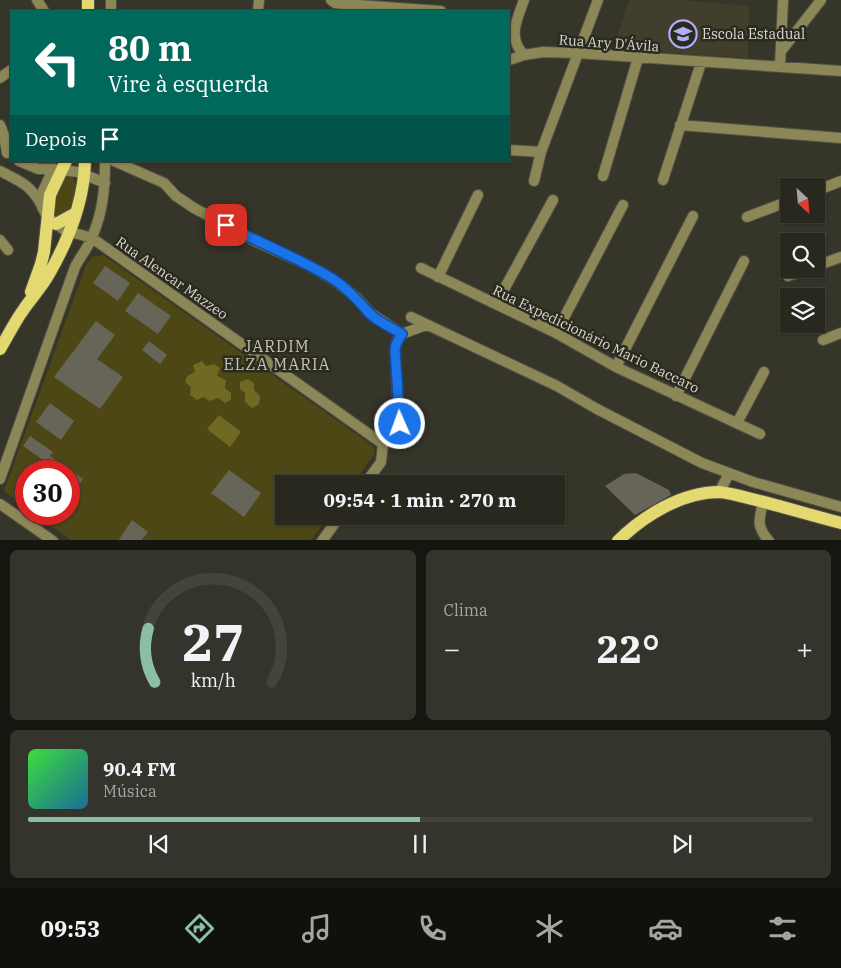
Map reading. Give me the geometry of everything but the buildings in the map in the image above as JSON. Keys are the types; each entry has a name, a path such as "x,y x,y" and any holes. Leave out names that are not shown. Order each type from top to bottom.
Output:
{"main road":[{"path":"23,310 41,264 50,195 61,167"},
{"path":"0,349 23,310 49,274 69,233 76,213 85,168"},
{"path":"48,215 76,213"},
{"path":"618,540 638,522 670,504 704,494 719,492 841,523"}],"street":[{"path":"331,0 335,3 344,4 427,10"},
{"path":"524,0 514,16 514,40 524,55"},
{"path":"534,180 540,152 598,0"},
{"path":"780,66 784,0"},
{"path":"782,51 821,0"},
{"path":"783,25 800,28"},
{"name":"Rua Ary D'Ávila","path":"510,60 543,52 577,53 701,63 780,66 841,71"},
{"path":"603,176 638,58"},
{"path":"662,180 701,63"},
{"path":"0,125 9,155 0,164"},
{"path":"680,125 841,138"},
{"path":"510,150 540,152"},
{"path":"21,162 38,170 61,167 85,168 105,184"},
{"path":"0,479 75,267 92,238 104,204 105,162"},
{"path":"116,162 164,183 176,196 194,208 334,280 358,298 370,313 402,334"},
{"path":"26,184 38,170"},
{"path":"0,171 26,184 48,215 69,233 92,238"},
{"path":"825,187 841,181"},
{"path":"438,277 478,195"},
{"path":"496,304 552,200"},
{"path":"747,217 780,204"},
{"path":"556,333 623,206"},
{"path":"616,366 693,216"},
{"name":"Rua Alencar Mazzeo","path":"92,238 383,444"},
{"path":"0,240 8,250"},
{"path":"825,263 841,257"},
{"path":"676,396 744,262"},
{"name":"Rua Expedicionário Mario Baccaro","path":"421,268 556,333 676,396 760,434"},
{"path":"411,318 557,386 702,463 728,474 841,507"},
{"path":"372,475 381,462 383,444 400,424 396,344 402,334 426,325"},
{"path":"823,340 841,333"},
{"path":"737,423 764,372"},
{"path":"719,492 728,474"},
{"path":"763,502 759,523 760,529 769,540"},
{"path":"0,504 53,540"},
{"path":"322,540 333,525"}],"shaded area":[{"name":"Escola Estadual","path":"629,0 680,0 749,6 748,58 613,49"},
{"path":"65,175 72,176 76,188 75,193 69,212 56,217 53,202"},
{"path":"103,255 373,446 375,453 359,475 275,475 275,525 322,525 311,540 71,540 50,525 80,525 80,460 15,460 86,265 92,257"},
{"path":"202,361 206,366 214,364 220,368 217,376 226,380 225,388 231,393 231,400 225,403 218,398 210,401 203,397 197,400 190,395 191,387 185,382 187,376 195,372 193,365"},
{"path":"248,379 254,383 254,390 260,396 259,404 252,408 245,402 245,393 240,389 240,382"},
{"path":"219,415 241,432 230,447 207,429"},
{"path":"15,461 15,500 4,491"}],"place":[{"name":"Escola Estadual","path":"683,34"}],"district":[{"name":"JARDIM ELZA MARIA","path":"277,355"}],"route":[{"path":"226,225 257,242 308,265 334,280 358,298 370,313 402,334 398,339 395,350 400,424"}]}
